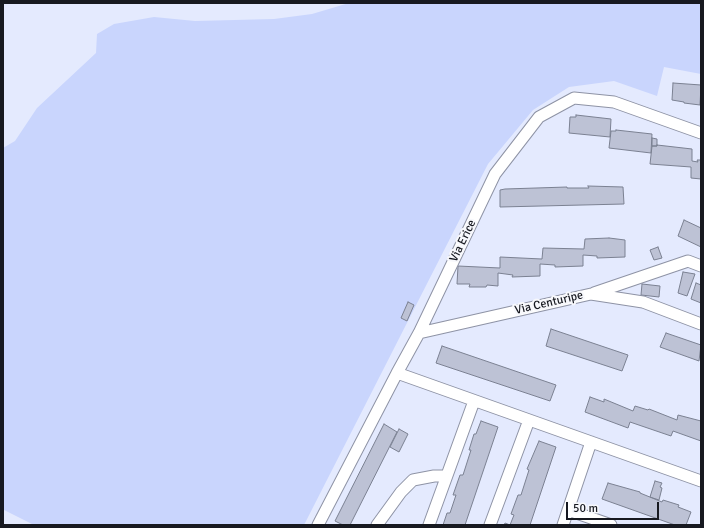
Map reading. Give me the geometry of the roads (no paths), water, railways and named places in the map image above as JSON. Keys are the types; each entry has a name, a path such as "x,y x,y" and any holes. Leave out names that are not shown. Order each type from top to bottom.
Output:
{"street":[{"name":"Via Erice","path":"318,525 396,373 420,332 495,174 539,117 574,98 614,102 701,133"},
{"path":"591,294 688,261 701,266"},
{"name":"Via Centuripe","path":"420,332 591,294 642,302 701,324"},
{"path":"396,373 701,481"},
{"path":"429,525 474,400"},
{"path":"490,525 529,420"},
{"path":"563,525 591,442"},
{"path":"377,525 401,492 413,480 434,476 446,476"},
{"path":"568,510 611,525"}]}
